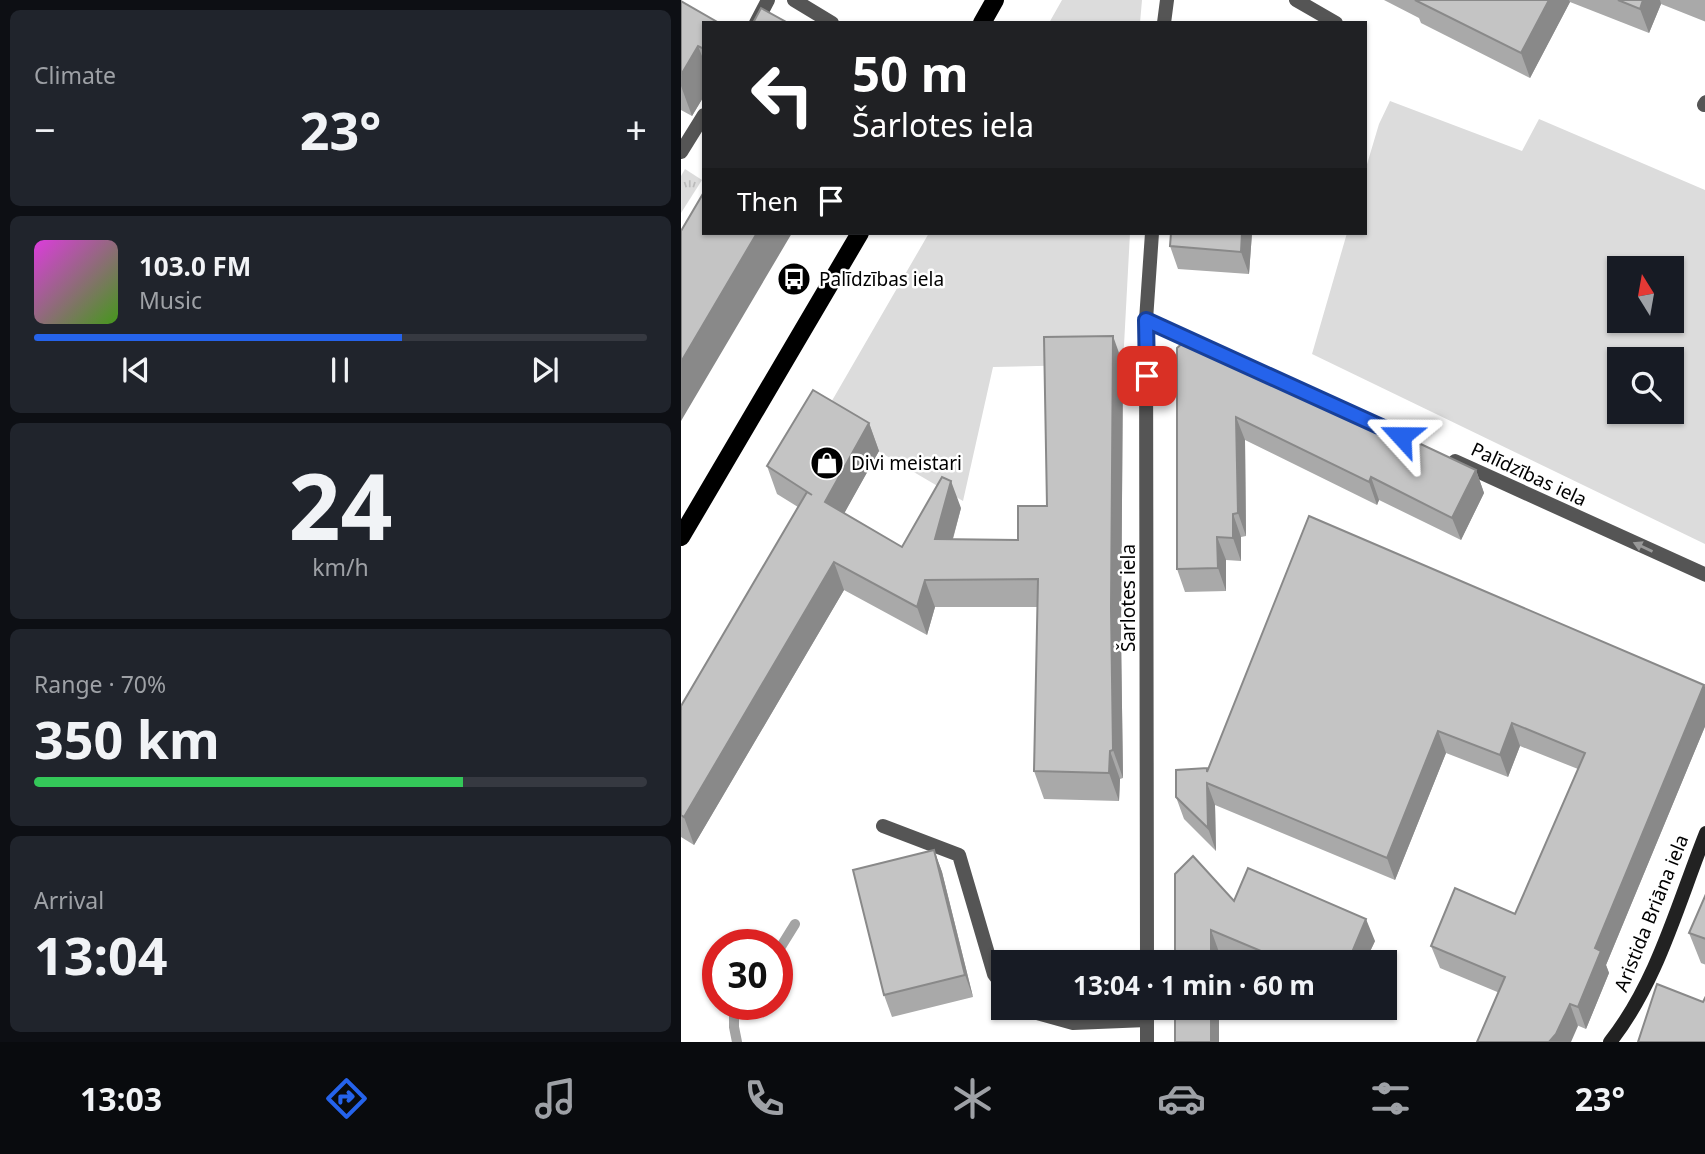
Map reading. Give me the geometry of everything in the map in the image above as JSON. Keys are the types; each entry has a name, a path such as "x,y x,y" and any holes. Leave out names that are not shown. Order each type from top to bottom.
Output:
{"main road":[{"path":"983,21 995,0"},
{"path":"681,537 860,235"}],"street":[{"path":"757,21 768,0"},
{"path":"794,0 829,21"},
{"path":"1165,21 1167,0"},
{"path":"1296,0 1333,21"},
{"path":"681,152 702,119"},
{"name":"Šarlotes iela","path":"1147,950 1146,320 1152,235"},
{"path":"1146,320 1217,352"},
{"name":"Palīdzības iela","path":"1439,453 1705,575"},
{"path":"883,826 959,855 991,964"},
{"name":"Aristida Briāna iela","path":"1610,1042 1625,1023 1653,969 1705,833"},
{"path":"1062,1020 1073,1023 1098,1020"},
{"path":"1147,1020 1148,1042"}],"green space":[{"path":"1062,0 1142,0 1140,21 1050,21"},
{"path":"1390,101 1522,151 1539,119 1705,190 1705,544 1312,354 1346,235 1367,235 1367,164 1379,124"},
{"path":"685,169 702,180 681,213 681,176"},
{"path":"928,235 1130,235 1123,364 993,367 963,501 822,418"}],"building":[{"path":"1415,0 1549,0 1521,53"},
{"path":"1618,0 1643,0 1640,9"},
{"path":"681,1 716,21 702,21 702,48 698,46 681,75"},
{"path":"761,8 784,21 754,21"},
{"path":"702,195 702,235 756,235 681,362 681,231"},
{"path":"1171,235 1242,235 1241,252 1170,246"},
{"path":"1113,336 1113,750 1110,751 1109,773 1034,771 1038,579 925,580 917,607 834,562 684,817 681,815 681,706 807,492 812,495 767,466 813,390 869,423 825,502 902,547 942,477 951,481 935,539 1018,540 1018,506 1047,506 1044,337"},
{"path":"1191,336 1476,470 1452,518 1371,477 1369,482 1236,417 1238,513 1233,514 1233,538 1217,537 1218,568 1177,569 1177,348"},
{"path":"1309,516 1704,685 1595,948 1601,951 1578,1007 1570,1004 1556,1034 1549,1042 1477,1042 1505,977 1431,946 1455,888 1515,914 1585,753 1512,723 1500,755 1438,731 1387,858 1207,783 1208,828 1176,797 1176,770 1207,768 1207,772"},
{"path":"934,850 965,975 884,995 853,870"},
{"path":"1193,856 1234,901 1248,868 1366,919 1353,950 1258,950 1211,930 1211,950 1175,950 1175,874"},
{"path":"1706,894 1706,939 1689,933"},
{"path":"1657,984 1703,1002 1706,996 1706,1042 1638,1042"},
{"path":"1175,1020 1211,1020 1211,1042 1175,1042"}],"waterway":[{"path":"792,929 795,924"},
{"path":"734,1020 737,1042"}],"place":[{"name":"Palīdzības iela","path":"794,279"},
{"name":"Divi meistari","path":"827,463"}],"route":[{"path":"1147,376 1146,320 1401,436"}]}
